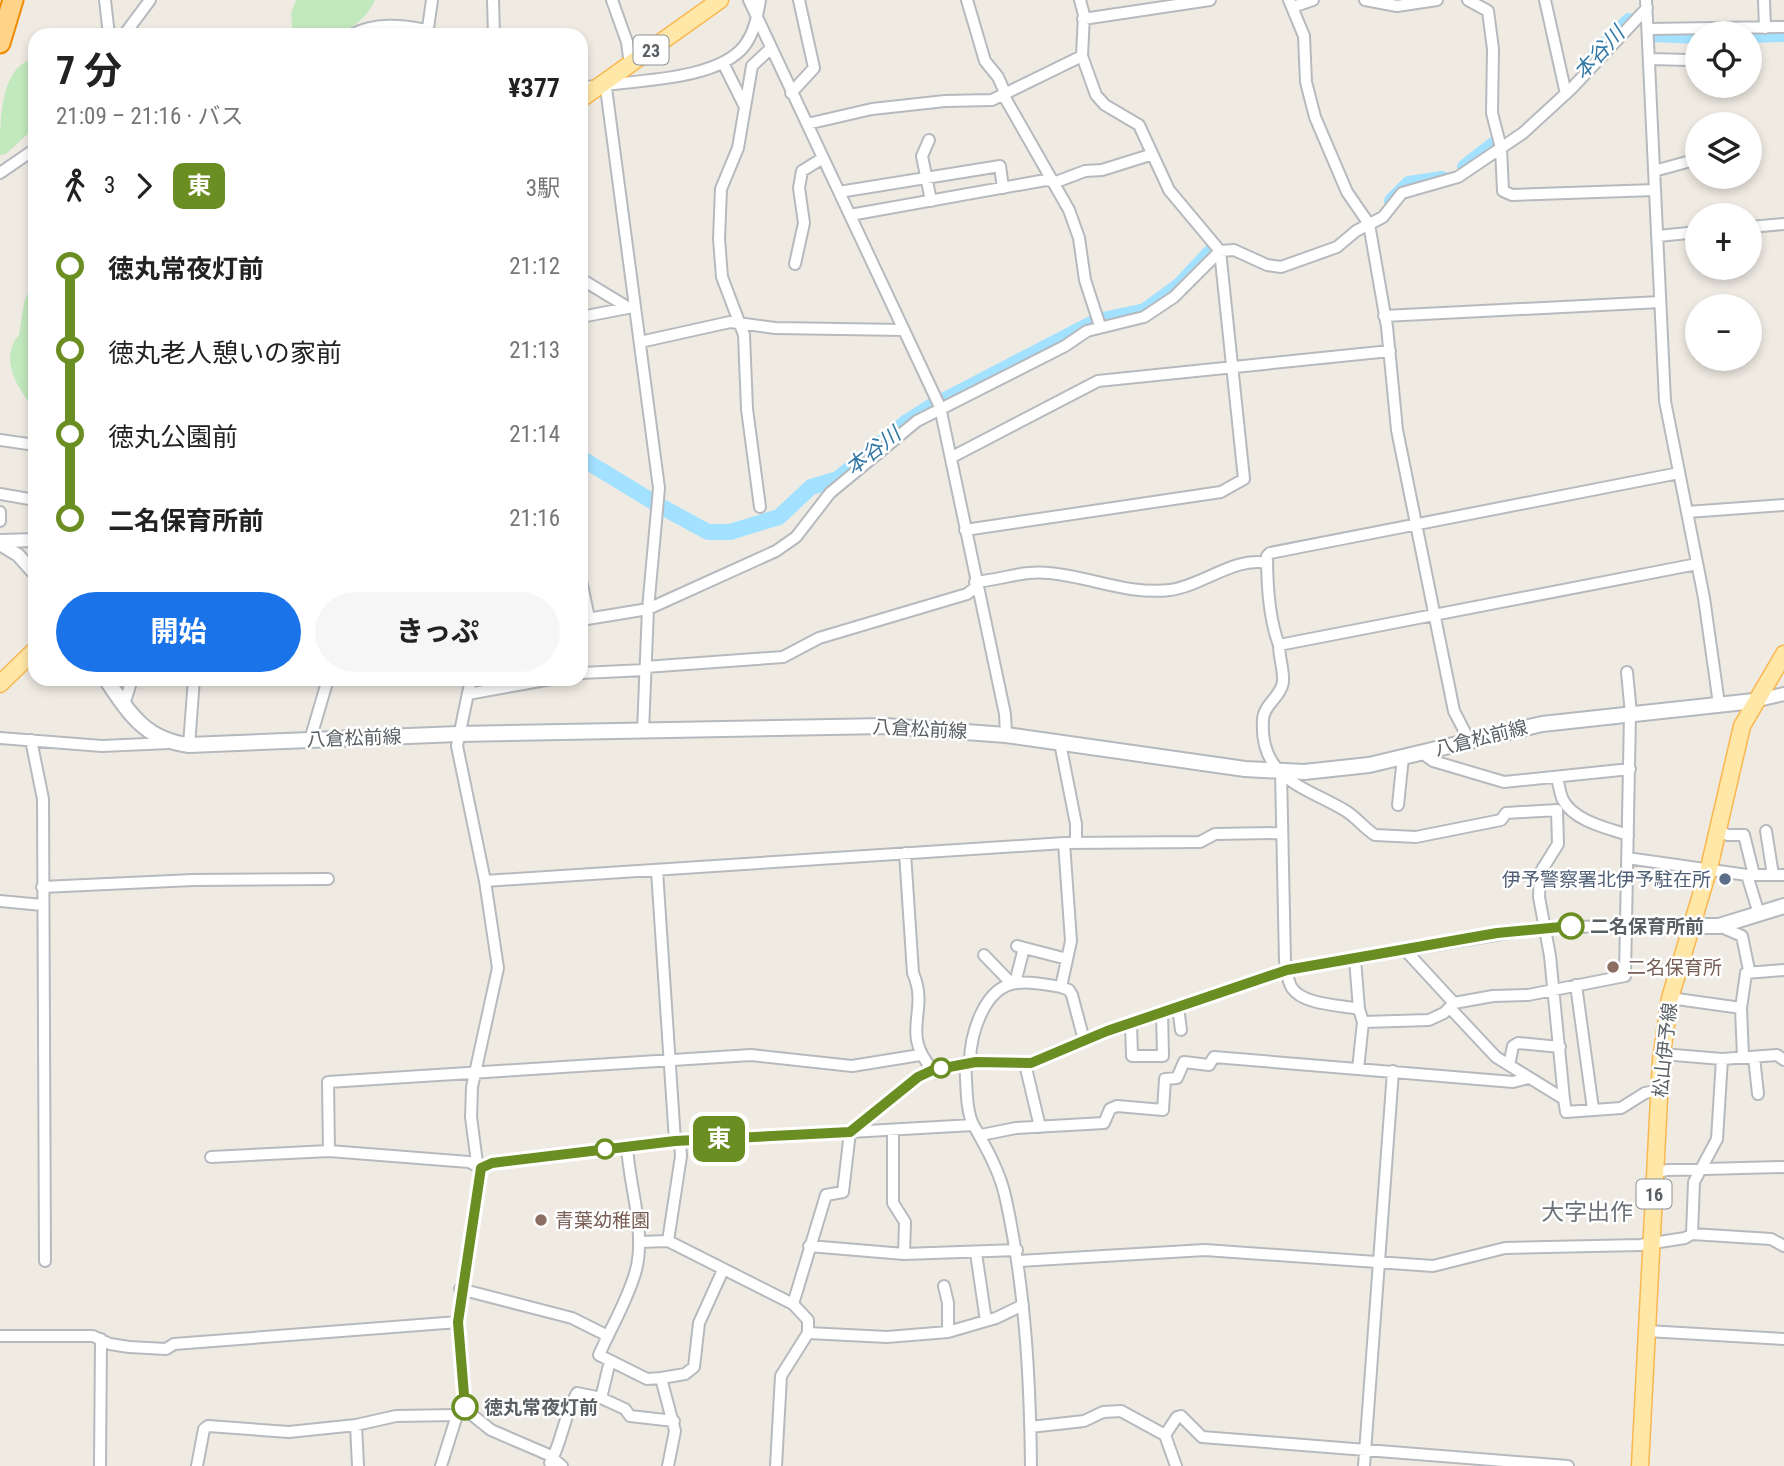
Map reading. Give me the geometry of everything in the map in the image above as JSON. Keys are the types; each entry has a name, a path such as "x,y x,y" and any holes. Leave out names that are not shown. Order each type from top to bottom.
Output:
{"highway":[{"path":"0,43 13,0"}],"main road":[{"name":"23","path":"588,94 720,0"},
{"name":"松山伊予線","path":"1640,1466 1661,1054 1670,998 1709,868 1742,726 1784,654"},
{"path":"0,684 28,657"},
{"name":"八倉松前線","path":"111,686 142,728 169,743 189,745 458,734 885,726 1006,735 1280,772 1348,768 1542,724 1755,701"},
{"path":"1692,926 1719,926 1784,906"}],"street":[{"path":"105,0 108,28"},
{"path":"129,28 150,0"},
{"path":"428,28 432,0"},
{"path":"492,0 494,28"},
{"path":"612,0 627,42 630,65"},
{"path":"749,0 940,407 1005,715 1006,735"},
{"path":"588,87 688,72 723,63 744,47 758,20 760,0"},
{"path":"791,93 814,68 799,0"},
{"path":"967,0 985,61 998,77 1005,95 1075,223 1085,280 1100,326"},
{"path":"965,530 1221,492 1244,479 1220,251 1169,190 1134,119 1100,100 1088,77 1082,56 1083,19 1080,0"},
{"path":"1134,0 1138,13"},
{"path":"1083,19 1138,13 1210,0"},
{"path":"1313,0 1291,4 1304,36 1306,82 1312,109 1343,184 1369,224 1390,351 1397,430 1454,711 1469,740"},
{"path":"1365,0 1379,5 1437,0"},
{"path":"1468,0 1488,11 1490,17 1493,50 1492,113 1501,148 1503,191 1512,195 1655,190"},
{"path":"1545,0 1566,93"},
{"path":"1764,0 1765,27"},
{"path":"588,619 648,609 787,545 830,493 901,433 940,407 1100,326 1136,320 1156,310 1174,297 1220,251 1234,250 1267,265 1289,266 1337,247 1383,217 1409,189 1447,182 1523,134 1566,93 1646,4"},
{"path":"1646,4 1665,401 1697,564 1719,704"},
{"path":"372,28 404,25 413,28"},
{"path":"1648,29 1784,27"},
{"path":"760,507 747,410 744,335 722,277 719,239 722,189 738,148 752,66 771,48"},
{"path":"807,124 872,109 992,100 1082,56"},
{"path":"1650,59 1685,60"},
{"path":"723,63 745,107"},
{"path":"602,84 607,88 632,307 640,342 659,488 648,609 643,732"},
{"path":"929,140 922,156 931,201"},
{"path":"0,173 28,154"},
{"path":"850,215 1051,181 1085,171 1102,170 1150,155"},
{"path":"795,264 804,223 799,188 802,171 823,158"},
{"path":"1654,171 1685,163"},
{"path":"839,192 1000,166 1003,188"},
{"path":"1762,226 1784,224"},
{"path":"1658,236 1685,233"},
{"path":"588,283 632,307"},
{"path":"1384,316 1660,302"},
{"path":"588,316 632,307"},
{"path":"640,342 719,322 775,328 904,330"},
{"path":"952,457 1098,381 1390,351"},
{"path":"0,440 28,444"},
{"path":"1628,835 1581,817 1560,805 1506,813 1501,820 1430,834 1386,838 1367,831 1356,817 1321,796 1290,783 1267,750 1262,721 1283,682 1279,645 1273,625 1267,563 1270,553 1679,473"},
{"path":"0,494 28,499"},
{"path":"1687,512 1784,505"},
{"path":"0,512 0,521"},
{"path":"0,542 28,540"},
{"path":"0,542 28,566"},
{"path":"588,672 783,657 819,638 967,594 976,585 1009,574 1042,572 1092,579 1142,592 1177,589 1252,561 1267,563"},
{"path":"1279,645 1697,564"},
{"path":"1363,1022 1429,1020 1452,1006 1493,996 1528,995 1625,976 1630,768 1627,672"},
{"path":"124,705 130,686"},
{"path":"189,745 193,686"},
{"path":"310,740 326,686"},
{"path":"441,1466 462,1413 458,1322 460,1289 479,1165 471,1117 475,1072 498,968 485,881 464,785 458,734 470,686"},
{"path":"468,694 512,686"},
{"path":"1755,701 1784,694"},
{"path":"0,738 102,746 169,743"},
{"path":"30,740 43,799 45,1261"},
{"path":"1060,743 1076,824 1070,843 1071,941 1061,987"},
{"path":"1422,752 1443,765 1504,782 1630,768"},
{"path":"1398,805 1403,757"},
{"path":"1280,772 1280,832 1287,970 1293,990 1322,1002 1359,1009"},
{"path":"1557,778 1560,805 1558,844 1540,873 1540,912 1553,989 1566,1112 1621,1108 1644,1093 1660,1090"},
{"path":"1718,831 1728,835 1744,835 1759,915"},
{"path":"1627,858 1751,875 1778,875 1766,831"},
{"path":"485,881 1070,843 1200,842 1215,834 1280,832"},
{"path":"905,853 914,973 919,991 915,1028 920,1055 933,1070"},
{"path":"657,871 669,1060 677,1141 681,1156 668,1241"},
{"path":"42,887 192,880 328,879"},
{"path":"0,901 42,905"},
{"path":"793,1304 826,1195 844,1192 850,1132 918,1077 933,1070 968,1063 1024,1064 1131,1023 1287,970 1544,927 1692,926"},
{"path":"1719,926 1742,936 1749,970 1746,973 1741,1007 1758,1094"},
{"path":"1014,983 1020,947 1067,959"},
{"path":"1406,951 1496,1057 1564,1099"},
{"path":"984,955 1014,983"},
{"path":"1355,959 1359,1009 1363,1022 1359,1069"},
{"path":"1749,970 1784,970"},
{"path":"1031,1466 1018,1255 1006,1197 981,1135 973,1125 968,1063 975,1033 986,1005 999,991 1014,983 1061,987 1072,995 1084,1040"},
{"path":"1576,985 1593,1109"},
{"path":"1670,998 1741,1007"},
{"path":"1178,1007 1181,1030"},
{"path":"1131,1023 1132,1056 1163,1056 1162,1012"},
{"path":"1509,1065 1513,1046 1518,1043 1560,1047"},
{"path":"1661,1054 1722,1059 1777,1055 1784,1060"},
{"path":"329,1151 328,1082 751,1055 852,1066 920,1055"},
{"path":"981,1135 1016,1128 1104,1124 1110,1109 1117,1106 1163,1110 1165,1079 1177,1077 1184,1062 1209,1065 1214,1057 1513,1082 1528,1078"},
{"path":"1692,1234 1694,1182 1717,1139 1722,1059"},
{"path":"1024,1064 1038,1111 1040,1128"},
{"path":"1364,1466 1392,1071"},
{"path":"211,1157 329,1151 479,1165 677,1141 973,1125"},
{"path":"892,1131 893,1203 905,1222 904,1254"},
{"path":"627,1146 639,1242 636,1269 628,1294 606,1335 599,1355 648,1379 685,1374 694,1367 699,1323 723,1270"},
{"path":"1655,1173 1784,1167"},
{"path":"809,1246 904,1254 1018,1255 1205,1250 1433,1266 1505,1248 1652,1243 1685,1238 1692,1234 1770,1239 1784,1246"},
{"path":"639,1242 668,1241 793,1304 807,1320 808,1333 781,1376 776,1466"},
{"path":"976,1253 986,1321"},
{"path":"944,1286 948,1303 948,1332"},
{"path":"460,1289 572,1318 606,1335"},
{"path":"808,1333 887,1337 948,1332 986,1321 1023,1305"},
{"path":"0,1336 93,1336 129,1347 166,1349 174,1344 458,1322"},
{"path":"1647,1331 1784,1339"},
{"path":"100,1466 101,1339"},
{"path":"601,1398 610,1361"},
{"path":"661,1378 674,1421 668,1466"},
{"path":"551,1462 561,1441 564,1416 578,1393 601,1398 625,1409 630,1416 674,1421"},
{"path":"1030,1427 1084,1421 1114,1411 1128,1413 1165,1435 1176,1466"},
{"path":"197,1466 204,1429 208,1426 289,1432 356,1425 396,1416 462,1413 562,1466"},
{"path":"1165,1435 1177,1416 1181,1416 1202,1437 1568,1466"},
{"path":"356,1425 358,1466"}],"green space":[{"path":"296,0 375,0 360,21 348,28 292,28 291,13"},
{"path":"28,61 28,134 6,154 0,155 4,96 15,71"},
{"path":"28,292 28,399 16,381 10,362 13,343 19,335"}],"waterway":[{"name":"本谷川","path":"1594,57 1629,21"},
{"name":"本谷川","path":"1654,34 1685,35"},
{"name":"本谷川","path":"1762,35 1784,34"},
{"name":"本谷川","path":"1465,167 1496,143"},
{"name":"本谷川","path":"1392,201 1409,184 1442,179"},
{"name":"本谷川","path":"1103,320 1145,311 1179,286 1213,250"},
{"name":"本谷川","path":"945,400 1095,322"},
{"name":"本谷川","path":"662,507 708,532 730,532 779,517 811,487 838,479 907,422 932,406"},
{"name":"本谷川","path":"588,462 655,503"}],"bus line":[{"name":"東","path":"465,1407 458,1322 460,1289 477,1179 481,1168 492,1163 675,1141 850,1132 918,1077 933,1070 976,1062 1006,1065 1031,1063 1107,1031 1287,970 1497,933 1571,926"}],"place":[{"name":"伊予警察署北伊予駐在所","path":"1725,879"},
{"name":"二名保育所前","path":"1571,926"},
{"name":"二名保育所","path":"1613,967"},
{"name":"青葉幼稚園","path":"541,1220"},
{"name":"徳丸常夜灯前","path":"465,1407"}],"district":[{"name":"大字出作","path":"1587,1212"}]}
